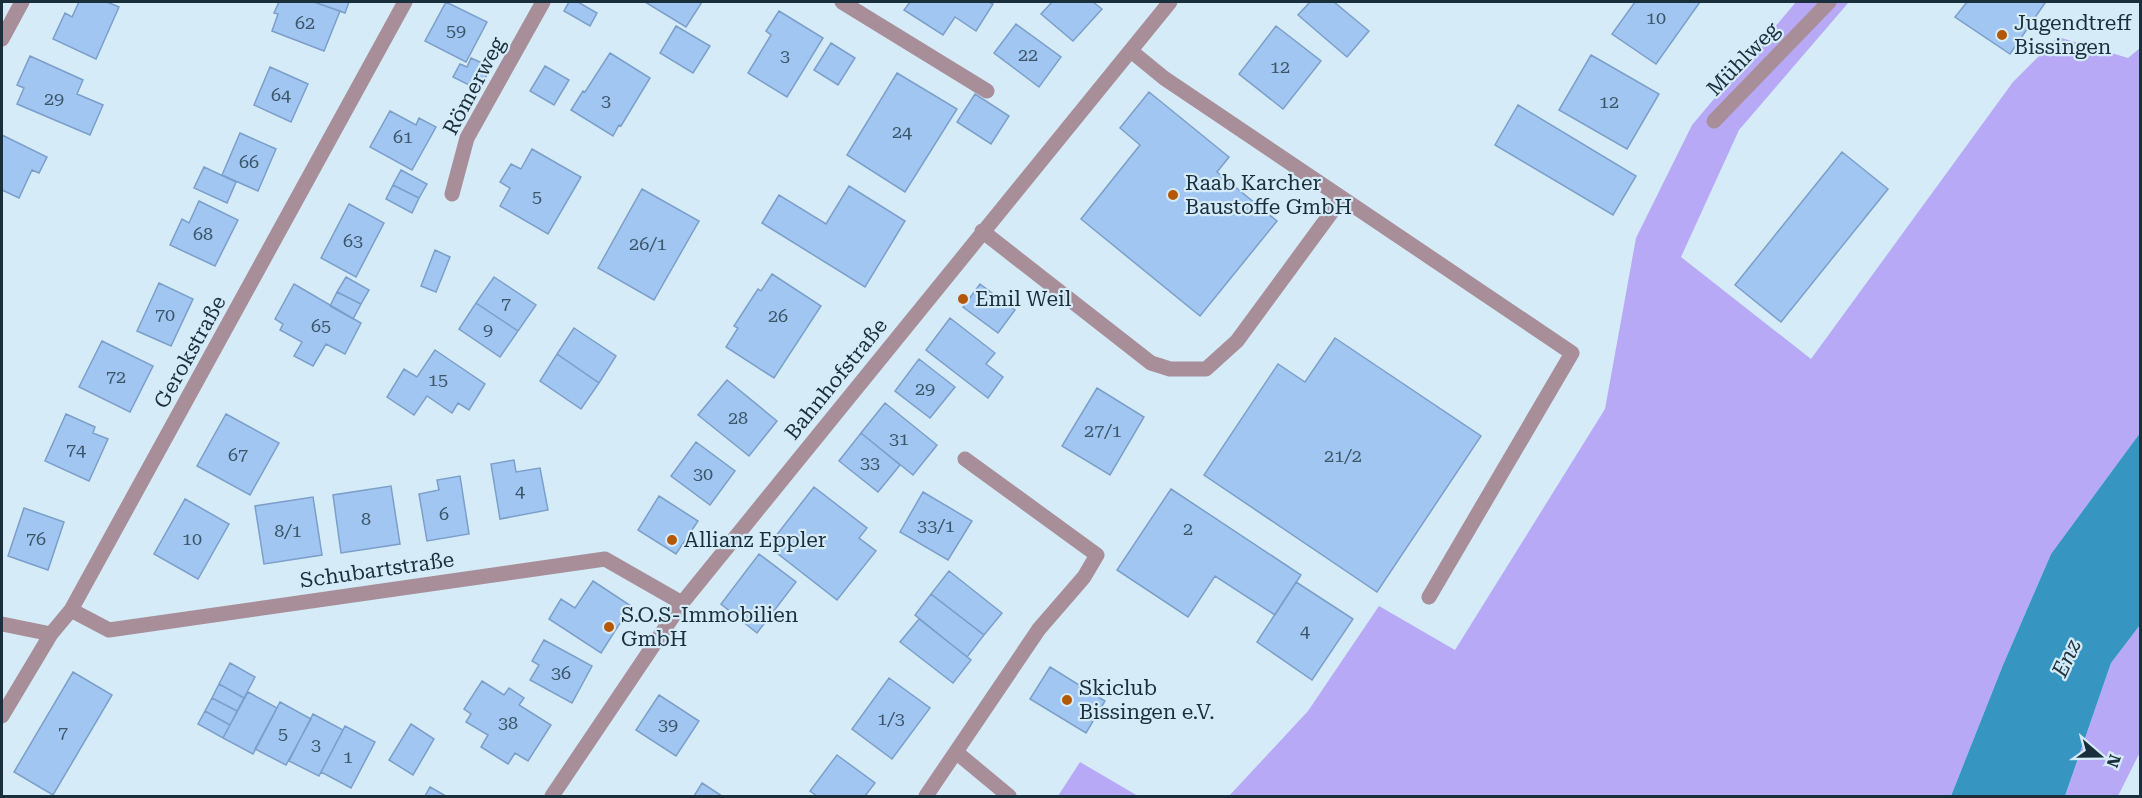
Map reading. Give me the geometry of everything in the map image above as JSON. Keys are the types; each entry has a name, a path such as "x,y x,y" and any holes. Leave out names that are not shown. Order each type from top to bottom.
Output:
{"street":[{"path":"2,39 22,2"},
{"name":"Gerokstraße","path":"2,716 51,634 71,610 405,2"},
{"name":"Römerweg","path":"452,194 467,138 543,2"},
{"path":"842,2 987,91"},
{"name":"Bahnhofstraße","path":"552,796 682,603 1170,2"},
{"name":"Mühlweg","path":"1714,121 1829,2"},
{"path":"1131,51 1164,78 1572,353 1429,597"},
{"path":"982,231 1151,363 1170,369 1206,369 1237,341 1342,198"},
{"path":"926,796 1039,629 1084,577 1097,555 965,459"},
{"name":"Schubartstraße","path":"71,610 109,630 605,559 682,603"},
{"path":"2,624 51,634"},
{"path":"956,753 1009,796"}],"shaded area":[{"path":"1796,2 1849,2 1739,130 1681,257 1811,359 2013,82 2058,37 2128,58 2140,48 2140,433 2051,554 2003,665 1951,796 1229,796 1308,711 1379,606 1455,650 1605,409 1636,238 1692,125"},
{"path":"2140,625 2140,752 2118,796 2065,796 2111,663"},
{"path":"1080,762 1138,796 1058,796"}],"water":[{"name":"Enz","path":"2140,433 2140,625 2111,663 2065,796 1951,796 2003,665 2051,554"}],"building":[{"path":"79,2 107,2 119,7 96,59 53,39 65,13 72,17"},
{"path":"279,2 314,2 340,11 324,51 272,31 278,14 274,13"},
{"path":"314,2 349,2 345,13"},
{"path":"446,2 487,22 466,62 425,41"},
{"path":"569,2 578,2 597,13 590,26 564,11"},
{"path":"645,2 702,2 686,27"},
{"path":"910,2 989,2 993,4 976,31 955,17 943,35 904,10"},
{"path":"1052,2 1093,2 1102,9 1073,41 1041,14"},
{"path":"1310,2 1334,2 1369,31 1347,57 1298,15"},
{"path":"1635,2 1700,2 1656,64 1612,34"},
{"name":"Jugendtreff Bissingen","path":"1967,2 2045,3 2010,54 1955,17"},
{"path":"779,11 823,38 787,97 748,73 771,35 766,31"},
{"path":"1016,24 1061,57 1039,87 994,53"},
{"path":"676,26 710,46 693,73 660,53"},
{"path":"1276,26 1321,61 1283,109 1239,74"},
{"path":"831,43 855,58 838,85 814,70"},
{"path":"610,53 650,78 613,136 571,110"},
{"path":"1591,55 1659,94 1627,149 1559,110"},
{"path":"30,56 83,80 77,94 103,105 90,135 17,104 24,88 17,85"},
{"path":"471,58 491,67 479,90 453,77 460,64 467,67"},
{"path":"545,66 569,80 554,105 530,91"},
{"path":"270,67 308,84 291,122 254,105"},
{"path":"897,73 957,109 905,192 847,155"},
{"name":"Raab Karcher Baustoffe GmbH","path":"1149,92 1229,157 1217,172 1277,221 1200,316 1081,219 1140,145 1120,128"},
{"path":"975,94 1009,116 991,144 957,122"},
{"path":"1518,105 1636,176 1613,215 1495,145"},
{"path":"390,111 416,125 419,118 436,127 412,170 370,147"},
{"path":"240,133 276,149 258,191 222,175"},
{"path":"2,135 47,157 39,173 32,170 19,198 2,190"},
{"path":"532,149 581,177 548,234 500,206 510,188 500,182 511,164 521,169"},
{"path":"1842,152 1888,189 1781,322 1735,285"},
{"path":"204,167 236,182 227,203 194,188"},
{"path":"401,170 427,184 419,198 393,185"},
{"path":"393,185 419,198 412,213 386,199"},
{"path":"849,186 905,221 865,287 762,223 779,195 826,224"},
{"path":"642,189 699,221 654,300 598,268"},
{"path":"199,201 238,220 215,266 170,245 182,219 189,223"},
{"path":"349,204 384,223 356,277 321,258"},
{"path":"435,250 450,257 436,292 421,286"},
{"path":"772,274 821,306 774,378 726,347 738,328 734,326 758,289 761,291"},
{"path":"346,277 369,290 361,304 337,292"},
{"path":"494,277 536,305 518,331 476,303"},
{"path":"159,283 193,299 171,346 137,331"},
{"path":"294,284 361,323 345,354 326,344 313,366 294,356 302,342 280,330 283,324 275,319"},
{"path":"980,284 1015,310 998,333 963,307"},
{"path":"337,292 361,304 353,319 330,306"},
{"path":"476,303 518,331 500,357 459,329"},
{"path":"950,318 995,353 986,364 1003,377 988,398 926,350"},
{"path":"574,328 616,356 599,383 557,354"},
{"path":"1335,338 1481,436 1377,592 1204,475 1278,364 1305,382"},
{"path":"102,341 153,366 130,412 79,387"},
{"path":"435,350 485,384 469,410 458,403 452,413 427,396 414,415 387,397 404,369 417,377"},
{"path":"557,354 599,383 581,409 540,381"},
{"path":"919,359 955,387 930,418 895,391"},
{"path":"727,380 777,421 749,456 698,415"},
{"path":"1097,388 1144,417 1110,475 1062,446"},
{"path":"885,403 937,445 913,475 861,433"},
{"path":"66,414 95,427 93,433 108,439 89,481 45,461"},
{"path":"226,414 279,443 250,495 197,466"},
{"path":"861,433 900,465 878,492 839,461"},
{"path":"696,442 735,471 710,505 671,476"},
{"path":"514,460 516,472 540,468 548,510 500,519 491,464"},
{"path":"460,476 469,534 427,541 419,494 439,490 437,480"},
{"path":"391,486 400,544 341,553 333,495"},
{"path":"814,487 867,528 859,538 876,551 837,600 768,546"},
{"path":"1171,489 1301,575 1275,615 1215,576 1188,617 1117,570"},
{"path":"923,492 972,521 948,560 900,532"},
{"path":"659,496 698,521 676,554 638,530"},
{"path":"313,497 322,555 264,564 255,506"},
{"path":"185,499 229,524 198,579 154,554"},
{"path":"24,508 64,522 48,570 8,556"},
{"path":"759,554 796,582 757,633 721,604"},
{"path":"949,571 1002,613 984,635 931,594"},
{"path":"593,581 631,606 601,653 549,619 561,599 575,608"},
{"path":"1296,582 1353,619 1312,680 1257,642"},
{"path":"931,594 984,635 967,657 915,615"},
{"path":"919,619 971,660 953,683 900,642"},
{"path":"544,640 592,666 572,703 530,680 539,665 532,661"},
{"path":"230,663 255,677 244,698 219,684"},
{"name":"Skiclub Bissingen e.V.","path":"1050,667 1105,701 1086,733 1030,699"},
{"path":"73,672 112,695 53,795 14,772"},
{"path":"889,678 930,708 892,759 852,729"},
{"path":"482,681 504,695 509,688 524,698 519,705 551,725 528,761 515,753 508,764 481,747 488,735 466,722 471,714 464,709"},
{"path":"219,684 244,698 237,711 212,698"},
{"path":"248,692 277,708 253,754 223,738"},
{"path":"659,695 699,721 676,756 636,730"},
{"path":"212,698 237,711 230,725 205,711"},
{"path":"280,702 311,719 286,765 255,749"},
{"path":"205,711 230,725 223,738 198,724"},
{"path":"313,714 343,730 319,776 289,761"},
{"path":"411,724 434,739 413,775 389,760"},
{"path":"345,726 375,742 351,788 321,772"},
{"path":"837,755 875,783 865,796 817,796 810,791"},
{"path":"702,783 722,796 694,796"},
{"path":"430,787 446,796 425,796"}],"place":[{"name":"Jugendtreff Bissingen","path":"2002,35"},
{"name":"Raab Karcher Baustoffe GmbH","path":"1173,195"},
{"name":"Emil Weil","path":"963,299"},
{"name":"Allianz Eppler","path":"672,540"},
{"name":"S.O.S-Immobilien GmbH","path":"609,627"},
{"name":"Skiclub Bissingen e.V.","path":"1067,700"}]}
